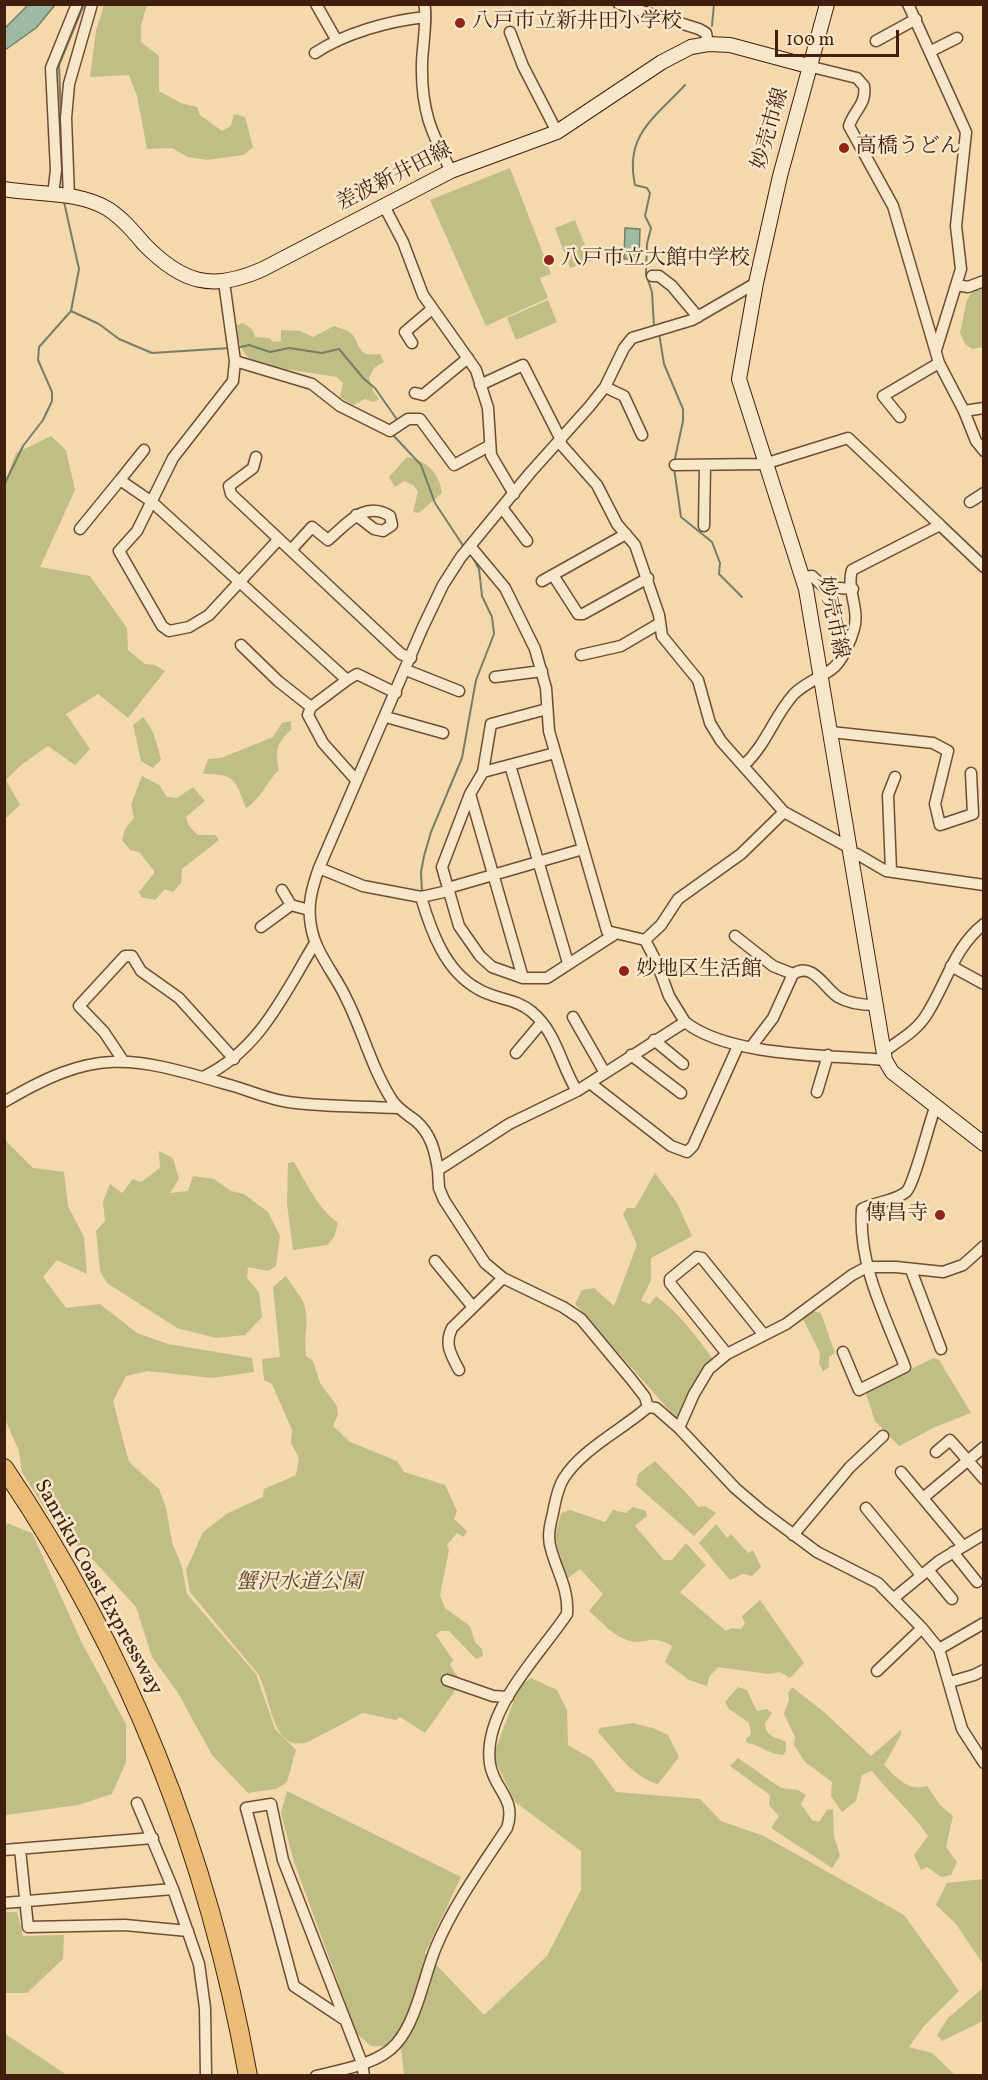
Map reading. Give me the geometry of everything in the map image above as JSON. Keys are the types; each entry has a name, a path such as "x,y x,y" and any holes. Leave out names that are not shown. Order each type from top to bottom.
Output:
{"highway":[{"name":"Sanriku Coast Expressway","path":"4,1468 25,1498 114,1657 170,1785 207,1896 226,1966 248,2076"}],"main road":[{"name":"妙売市線","path":"827,4 812,67 780,176 756,283 738,379 764,464 803,577 822,674 884,1056"},
{"name":"差波新井田線","path":"4,189 94,202 108,209 168,267 195,280 224,282 255,272 451,171 557,132 677,53 708,44 730,45 812,67"},
{"path":"884,1056 892,1072 984,1144"}],"street":[{"path":"53,195 56,170 51,68 77,4"},
{"path":"69,197 66,118 69,84 92,4"},
{"path":"316,4 337,41"},
{"path":"424,4 422,66 425,114 451,171"},
{"path":"620,4 699,29 706,33 708,44"},
{"path":"900,417 883,396 937,358 940,330 961,269 956,226 966,132 908,4"},
{"path":"315,53 337,41 425,17"},
{"path":"876,41 916,19"},
{"path":"510,32 523,66 557,132"},
{"path":"931,51 957,38"},
{"path":"812,67 857,78 864,86 863,104 849,126 893,206 937,358 964,411 976,441 984,451"},
{"path":"384,206 403,242 423,295 476,369 488,408 491,455 514,494"},
{"path":"652,276 659,276 672,286 698,317"},
{"path":"957,285 968,287 984,281"},
{"path":"224,282 235,361 233,381 173,458 137,531 119,551 162,626 169,631 189,627 209,615 279,539"},
{"path":"648,1407 645,1397 581,1319 563,1307 503,1278 485,1263 444,1200 439,1188 435,1151 429,1137 417,1122 397,1108 384,1088 336,976 315,943 309,910 319,868 422,629 443,585 470,546 605,387 624,348 632,338 698,317 756,283"},
{"path":"412,343 405,332 432,309"},
{"path":"415,393 423,395 468,358"},
{"path":"235,361 312,384 340,406 390,431 408,419 420,419 454,465 489,446"},
{"path":"480,385 523,365 560,441 597,485 617,524 635,545 648,578 662,636 669,648 689,666 698,680 710,723 721,741 784,812 850,851 891,871 984,885"},
{"path":"605,387 624,396 642,435"},
{"path":"964,411 984,408"},
{"path":"675,465 764,464 848,438 984,567"},
{"path":"80,529 144,450"},
{"path":"256,457 255,464 232,482 229,490 401,654 411,658"},
{"path":"704,526 705,465"},
{"path":"120,480 152,502 348,680"},
{"path":"970,502 984,493"},
{"path":"503,509 527,541"},
{"path":"291,550 312,527 328,540 356,515"},
{"path":"744,765 762,746 768,730 794,694 833,668 851,639 856,614 850,577 852,570 940,525"},
{"path":"542,581 626,534"},
{"path":"470,546 506,588 532,642 542,670 546,688 549,731 607,931 645,940 650,947 669,996 685,1022 695,1030 738,1046 828,1055 884,1056 926,1017 951,966 974,932 984,924"},
{"path":"553,575 578,614 583,614 648,578"},
{"path":"803,577 812,576 824,586 853,589"},
{"path":"581,655 621,646 660,623"},
{"path":"241,645 278,681 311,707"},
{"path":"406,670 459,691"},
{"path":"495,677 542,670"},
{"path":"356,780 323,744 308,715 311,707 357,674 396,693"},
{"path":"547,709 492,724 483,772 470,794 442,867 448,890 459,926 480,956 492,967 523,978 547,978 615,934"},
{"path":"386,717 442,733"},
{"path":"831,732 933,743 948,751 935,804 940,825 973,814 971,773"},
{"path":"483,772 555,753"},
{"path":"510,765 568,963"},
{"path":"891,871 888,795 895,777"},
{"path":"470,794 523,978"},
{"path":"645,940 661,925 678,899 741,854 784,812"},
{"path":"319,868 363,886 421,897 583,849"},
{"path":"282,890 291,905 309,910"},
{"path":"421,897 434,938 459,974 478,990 518,1002 542,1022 563,1057 577,1091"},
{"path":"261,927 291,905"},
{"path":"735,936 773,966 793,975"},
{"path":"203,1077 234,1059 267,1024 315,943"},
{"path":"122,1059 104,1032 79,1006 125,956 132,956 141,971 179,998 234,1059"},
{"path":"951,966 984,984"},
{"path":"751,1047 773,1018 793,975 799,970 808,971 839,998 875,1005"},
{"path":"573,1017 605,1073"},
{"path":"516,1053 542,1022"},
{"path":"438,1170 509,1124 577,1091 685,1022"},
{"path":"654,1040 684,1064"},
{"path":"590,1083 671,1146 687,1152 693,1146 738,1046"},
{"path":"631,1055 681,1093"},
{"path":"817,1092 828,1055"},
{"path":"4,1102 45,1078 72,1068 122,1059 203,1077 286,1101 397,1108"},
{"path":"843,1352 859,1390 905,1367 867,1267 860,1235 862,1209 905,1193 914,1182 915,1168 935,1107"},
{"path":"679,1428 694,1394 709,1369 727,1353 786,1324 852,1275 867,1267 896,1267 943,1272 963,1265 982,1250"},
{"path":"727,1353 670,1284 670,1279 697,1257 702,1258 764,1335"},
{"path":"435,1261 473,1308"},
{"path":"911,1270 941,1349"},
{"path":"459,1370 450,1354 447,1338 452,1328 503,1278"},
{"path":"316,2076 362,2063 388,2052 398,2043 407,2026 442,1932 507,1828 510,1818 509,1803 490,1767 490,1745 508,1697 522,1671 567,1614 568,1603 561,1573 550,1548 549,1530 564,1478 593,1449 648,1407 656,1408 679,1428 735,1488 793,1534 838,1564 861,1572 894,1598 939,1649 950,1682 957,1717 980,1749 984,1763"},
{"path":"793,1534 844,1473 884,1436"},
{"path":"936,1452 950,1440 984,1479"},
{"path":"923,1498 984,1447"},
{"path":"901,1472 923,1498 977,1582"},
{"path":"866,1508 924,1572 952,1599"},
{"path":"894,1598 957,1548 984,1534"},
{"path":"939,1649 984,1623"},
{"path":"877,1671 922,1628"},
{"path":"950,1682 984,1670"},
{"path":"447,1680 493,1696 508,1697"},
{"path":"136,1803 173,1889 199,1964 206,2008 206,2076"},
{"path":"342,2018 294,1986 246,1808 271,1804 283,1860 342,2018 362,2063 364,2076"},
{"path":"4,1850 153,1838"},
{"path":"20,1849 28,1927 32,1929 125,1925 188,1931"},
{"path":"4,1903 173,1889"}],"green space":[{"path":"104,5 147,5 141,25 141,42 159,56 159,91 181,103 197,107 200,115 222,131 231,126 234,114 245,117 253,147 244,155 207,160 188,157 172,148 147,149 137,96 129,75 90,77 96,31"},
{"path":"510,168 551,274 540,278 548,298 486,326 430,200"},
{"path":"575,220 591,261 570,268 555,228"},
{"path":"983,287 983,347 972,349 965,344 960,333 967,300 972,292"},
{"path":"548,300 557,322 516,340 507,318"},
{"path":"243,323 252,329 255,337 270,338 273,342 281,341 281,330 300,331 313,337 334,326 348,331 353,335 362,351 371,355 380,354 384,362 374,368 369,378 373,391 379,399 373,402 365,399 353,405 340,397 343,383 337,377 258,365 248,357 240,344 235,326"},
{"path":"51,436 66,450 75,490 40,567 90,576 127,628 128,650 145,664 155,665 165,671 128,718 98,694 66,714 90,749 75,765 48,746 21,765 6,780 20,805 5,819 5,482 16,453"},
{"path":"407,457 420,461 435,473 442,493 419,513 413,512 418,491 413,485 404,481 395,487 389,477"},
{"path":"143,717 152,731 161,760 153,768 141,761 133,725"},
{"path":"291,721 291,730 282,739 278,748 279,770 256,800 246,808 232,780 222,775 203,774 208,759 221,758 273,737 282,723"},
{"path":"142,776 159,785 167,797 177,798 193,787 205,801 186,817 189,826 198,835 215,835 219,840 182,869 181,883 173,892 165,889 155,900 141,897 139,892 155,872 139,852 130,850 122,840 125,829 134,818 131,805"},
{"path":"5,1140 33,1168 64,1172 68,1206 84,1237 87,1274 57,1260 43,1277 66,1308 100,1304 137,1333 168,1344 252,1358 254,1372 211,1378 148,1371 126,1376 113,1401 129,1462 159,1489 166,1508 172,1542 182,1567 187,1594 256,1674 275,1729 296,1750 287,1782 276,1789 248,1793 212,1755 178,1693 152,1657 136,1607 77,1545 64,1540 22,1472 19,1451 5,1419"},
{"path":"159,1151 173,1158 179,1179 170,1193 188,1191 193,1176 214,1179 231,1191 244,1194 268,1212 280,1236 276,1266 268,1271 248,1267 247,1278 259,1292 262,1317 245,1335 216,1338 177,1328 107,1283 100,1271 96,1231 105,1221 103,1202 110,1184 122,1193 133,1179 141,1182 160,1168"},
{"path":"294,1162 318,1202 338,1223 334,1237 327,1245 293,1250 287,1204 288,1163"},
{"path":"655,1173 677,1203 692,1236 651,1258 651,1280 641,1301 650,1304 656,1296 687,1325 713,1359 677,1419 575,1304 582,1290 594,1288 614,1306 637,1245 623,1214 627,1208 635,1208"},
{"name":"蟹沢水道公園","path":"286,1276 303,1301 306,1311 306,1356 313,1361 320,1383 337,1406 338,1415 333,1426 350,1442 397,1461 404,1472 445,1485 457,1511 454,1519 467,1531 464,1537 457,1533 447,1545 449,1550 440,1595 445,1608 470,1626 475,1642 482,1649 483,1656 476,1659 449,1631 440,1631 436,1635 453,1660 450,1665 461,1682 425,1733 400,1717 396,1720 363,1713 308,1742 296,1743 286,1739 274,1720 258,1674 190,1592 186,1570 203,1532 228,1513 263,1497 264,1489 296,1475 299,1458 291,1443 292,1430 272,1384 264,1380 262,1359 280,1357 273,1287"},
{"path":"813,1311 821,1313 835,1353 829,1357 829,1367 823,1371 819,1364 820,1353 803,1319"},
{"path":"934,1358 939,1360 971,1413 935,1427 899,1446 875,1421 865,1391"},
{"path":"655,1461 698,1507 705,1506 716,1513 694,1536 636,1485 638,1474"},
{"path":"633,1507 646,1511 647,1516 635,1526 664,1560 672,1560 686,1543 706,1565 680,1592 726,1631 732,1628 741,1629 745,1624 742,1616 760,1600 804,1663 790,1678 780,1672 768,1674 718,1667 709,1677 707,1686 689,1680 665,1662 672,1646 658,1640 633,1642 622,1638 589,1611 603,1594 580,1569 567,1579 555,1537 561,1513 570,1510 605,1522 613,1510 626,1513"},
{"path":"7,1523 32,1533 82,1643 126,1724 126,1762 112,1794 78,1805 6,1815 4,1538"},
{"path":"716,1524 727,1538 731,1534 748,1553 753,1550 761,1567 752,1576 743,1574 730,1580 699,1543"},
{"path":"531,1678 557,1690 567,1710 568,1745 592,1759 616,1792 700,1799 721,1821 764,1836 904,1915 959,1991 924,2026 909,2047 932,2053 955,2075 404,2075 401,2047 371,2046 357,2034 294,1862 281,1813 287,1791 461,1877 425,1953 484,2015 547,1956 581,1890 581,1851 515,1802 493,1756 519,1687"},
{"path":"738,1687 747,1690 757,1711 767,1709 772,1713 765,1723 766,1728 772,1736 786,1742 786,1751 783,1755 747,1743 746,1739 751,1734 749,1723 729,1709 725,1702"},
{"path":"792,1687 824,1712 871,1756 901,1730 901,1735 884,1765 908,1785 927,1786 940,1805 953,1816 946,1847 957,1862 951,1875 941,1877 927,1867 921,1870 914,1855 928,1836 872,1771 862,1775 856,1801 842,1812 831,1796 832,1782 805,1762 794,1745 795,1737 784,1714 789,1699 788,1693"},
{"path":"633,1723 668,1735 679,1757 658,1784 640,1776 633,1770 598,1732 600,1728"},
{"path":"738,1758 781,1788 798,1790 806,1795 801,1804 812,1820 819,1822 827,1810 833,1809 834,1836 840,1856 832,1868 771,1828 779,1816 769,1805 770,1795 730,1766"},
{"path":"984,1879 983,1964 956,1924 936,1905 947,1883"},
{"path":"5,1912 17,1912 23,1936 64,1935 63,1959 27,1993 5,1993"},
{"path":"983,1988 983,2021 942,2041 937,2035 948,2018"},
{"path":"4,2033 67,2075 5,2075"}],"shaded area":[{"path":"28,5 55,5 36,28 5,50 5,28"},
{"path":"625,228 640,229 639,259 624,259"}],"waterway":[{"path":"61,118 59,65 84,4"},
{"path":"712,26 714,4"},
{"path":"654,327 652,292 646,274 647,244 651,228 645,216 650,193 647,188 635,185 634,152 645,128 685,85"},
{"path":"62,157 63,190"},
{"path":"64,202 79,269 71,311 99,324 119,339 152,353 230,348"},
{"path":"4,485 23,446 43,420 52,401 52,392 38,360 39,347 71,311"},
{"path":"659,333 664,364 683,409 683,421 674,463"},
{"path":"236,348 249,345 270,352 289,348 322,353 339,349 364,379 375,388 398,421"},
{"path":"393,435 421,465 435,503 464,547"},
{"path":"674,468 681,517 712,542 720,563 719,574 742,597"},
{"path":"422,893 421,872 424,856 431,832 462,758 476,680 494,634 492,617 482,596 479,569 472,556"}],"place":[{"name":"八戸市立新井田小学校","path":"460,23"},
{"name":"高橋うどん","path":"844,148"},
{"name":"八戸市立大館中学校","path":"549,260"},
{"name":"妙地区生活館","path":"624,971"},
{"name":"傳昌寺","path":"940,1215"}]}
